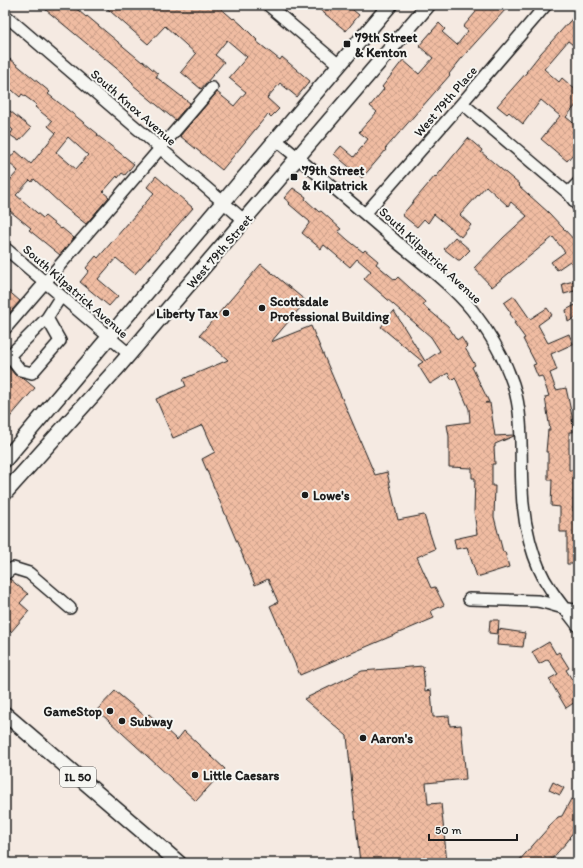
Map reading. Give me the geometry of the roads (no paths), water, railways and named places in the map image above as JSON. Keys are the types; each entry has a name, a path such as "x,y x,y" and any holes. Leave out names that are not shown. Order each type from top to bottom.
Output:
{"main road":[{"path":"5,460 222,201 390,5"},
{"name":"West 79th Street","path":"5,494 245,221 428,5"},
{"name":"IL 50","path":"5,714 179,863"}],"street":[{"path":"268,5 339,65"},
{"name":"West 79th Place","path":"365,214 462,104 546,5"},
{"name":"South Knox Avenue","path":"5,15 245,221"},
{"path":"5,329 212,88"},
{"path":"462,104 568,192 578,206"},
{"name":"South Kilpatrick Avenue","path":"275,139 365,214 457,294 472,309 484,326 497,348 513,384 518,402 522,489 526,527 543,577 550,590 572,610 578,626"},
{"path":"568,192 578,183"},
{"name":"South Kilpatrick Avenue","path":"5,248 129,354"},
{"path":"47,318 60,341 32,373 20,370 9,356 47,318 61,296"},
{"path":"5,574 13,568 29,573 70,608"},
{"path":"469,599 537,601 572,610"}],"place":[{"name":"79th Street & Kenton","path":"347,44"},
{"name":"79th Street & Kilpatrick","path":"294,177"},
{"name":"Scottsdale Professional Building","path":"262,308"},
{"name":"Liberty Tax","path":"226,313"},
{"name":"Lowe's","path":"305,495"},
{"name":"GameStop","path":"110,711"},
{"name":"Subway","path":"122,721"},
{"name":"Aaron's","path":"363,738"},
{"name":"Little Caesars","path":"195,775"}]}
